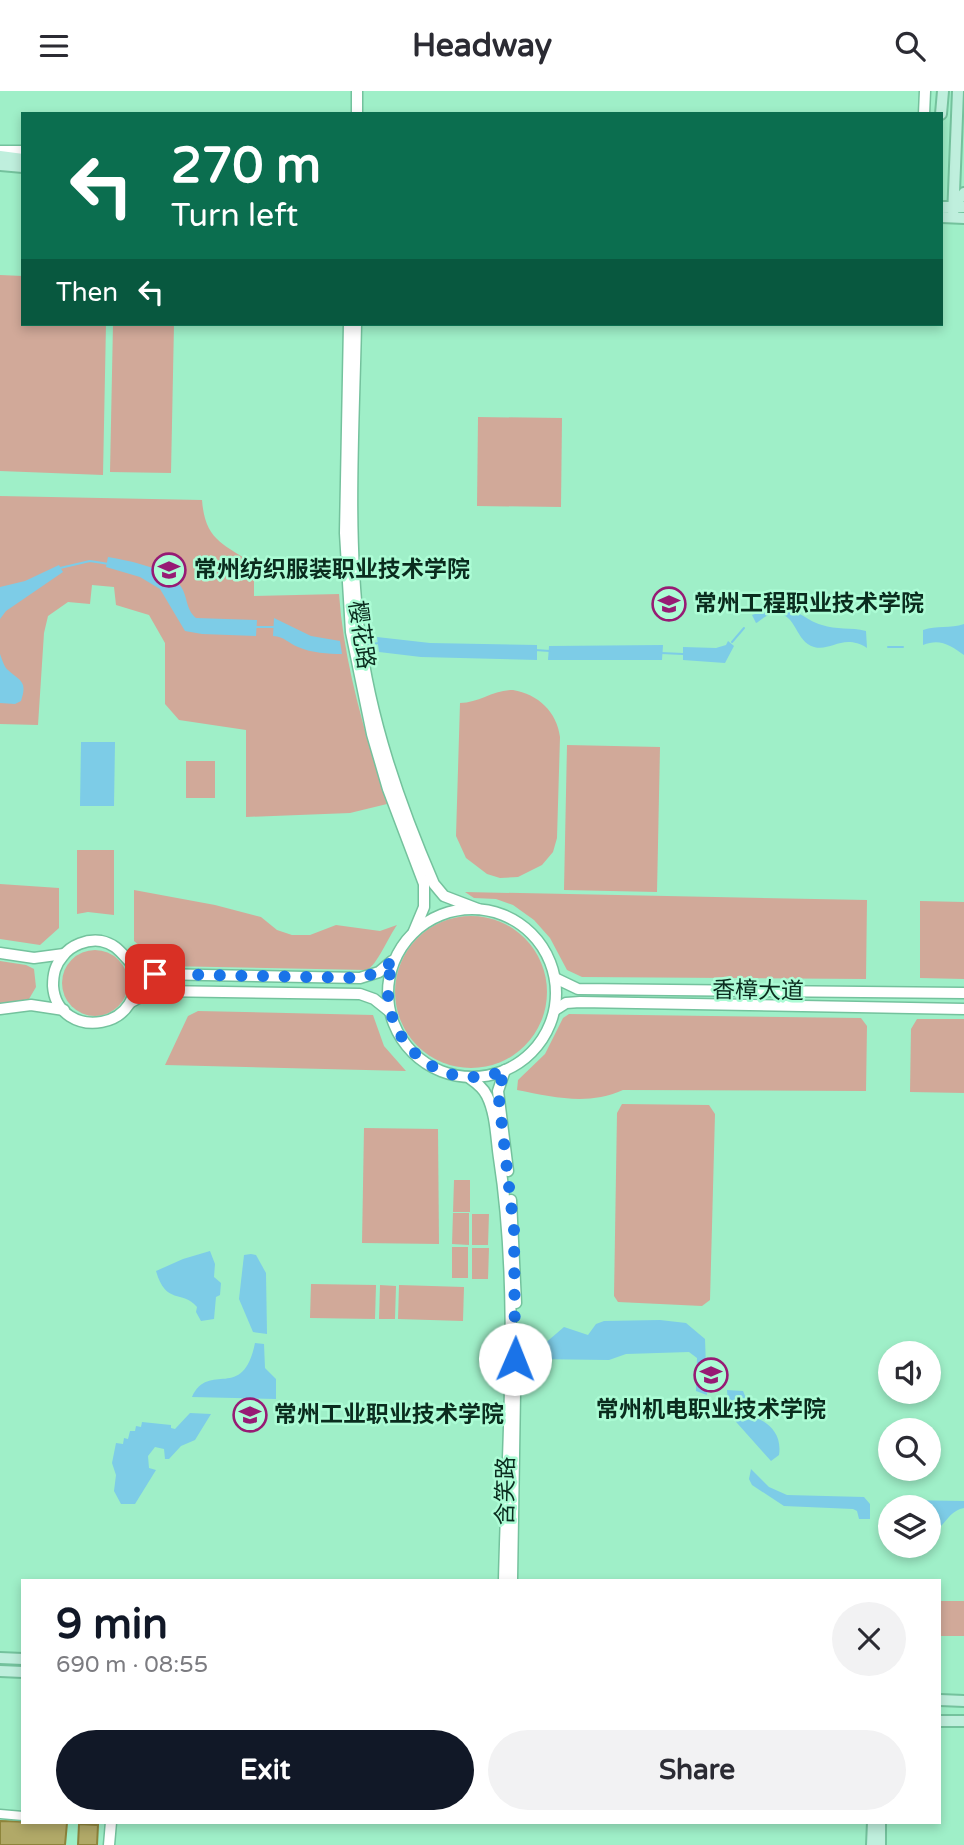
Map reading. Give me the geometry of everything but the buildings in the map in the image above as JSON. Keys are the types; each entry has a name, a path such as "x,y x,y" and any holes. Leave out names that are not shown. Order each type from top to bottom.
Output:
{"main road":[{"path":"941,112 943,91"},
{"path":"954,213 958,91"},
{"path":"0,153 21,158"},
{"path":"0,165 21,166"},
{"path":"954,213 964,193"},
{"path":"0,1658 21,1659"},
{"path":"0,1671 21,1672"},
{"path":"941,1700 964,1701"},
{"path":"941,1721 964,1721"},
{"path":"872,1845 873,1824"},
{"path":"880,1824 880,1845"}],"street":[{"path":"357,91 357,112"},
{"path":"924,112 925,91"},
{"path":"0,153 21,151"},
{"name":"樱花路","path":"349,326 345,533 356,638 372,734 388,789 424,884 424,907 414,931"},
{"name":"樱花路","path":"356,326 352,516 356,638"},
{"name":"樱花路","path":"359,655 395,786 429,874 444,896 478,909"},
{"path":"64,1010 54,991 53,977 64,954 75,946 100,941 113,945 132,964 155,974 360,978 379,972 394,960 414,931 438,915 454,910 478,909 510,918 531,932 549,958 555,978 555,1010 548,1029 534,1050 505,1070 485,1076 468,1077 438,1070 413,1053 402,1041 389,1010 387,986 394,960"},
{"path":"0,953 46,958 64,954"},
{"path":"131,1003 136,976 132,964"},
{"name":"香樟大道","path":"555,978 578,989 964,993"},
{"path":"0,1009 31,1005 64,1010 81,1022 95,1024 109,1021 144,995 158,991 360,994 374,999 389,1010"},
{"name":"香樟大道","path":"555,1010 566,1003 580,1002 964,1009"},
{"name":"含笑路","path":"505,1070 498,1091 514,1230 516,1285 512,1579"},
{"name":"含笑路","path":"468,1077 487,1094 492,1109 503,1186 508,1250 510,1309 504,1579"},
{"path":"0,1814 21,1816"},
{"path":"109,1845 111,1824"}],"shaded area":[{"path":"0,275 21,276 21,326 106,326 103,475 0,471"},
{"path":"113,326 174,326 171,473 110,472"},
{"path":"478,417 562,418 561,507 477,506"},
{"path":"0,496 202,500 207,524 212,533 225,546 254,564 254,596 339,594 351,674 387,804 350,813 246,817 246,730 179,720 165,704 165,643 149,615 116,605 114,587 92,585 90,604 68,602 48,616 44,633 38,725 0,724"},
{"path":"513,690 538,700 550,712 558,728 557,838 553,852 542,865 518,877 500,878 487,874 466,858 456,836 460,703"},
{"path":"567,745 660,747 657,892 564,890"},
{"path":"186,761 215,761 215,798 186,798"},
{"path":"77,850 114,850 114,915 88,912 77,914"},
{"path":"0,884 59,888 59,928 40,945 0,939"},
{"path":"134,890 215,905 261,917 277,930 292,935 310,935 336,925 380,931 397,925 379,956 367,970 164,966 134,941"},
{"path":"465,892 867,900 866,979 582,977 567,970 550,938 534,920 513,905 496,899 474,898"},
{"path":"920,901 964,902 964,979 920,978"},
{"path":"471,916 500,922 524,939 541,963 547,992 541,1021 524,1045 500,1062 471,1068 442,1062 418,1045 401,1021 395,992 401,963 418,939 442,922"},
{"path":"88,950 102,950 114,955 123,964 128,983 126,996 119,1007 102,1016 88,1016 76,1011 67,1002 62,990 62,976 67,964 76,955"},
{"path":"0,961 34,969 36,987 29,999 0,1004"},
{"path":"198,1011 373,1015 384,1046 406,1071 165,1065 188,1016"},
{"path":"569,1014 861,1018 867,1026 866,1091 623,1090 596,1098 570,1099 517,1090 518,1080 545,1054 563,1018"},
{"path":"917,1019 964,1019 964,1093 910,1092 911,1029"},
{"path":"622,1104 709,1105 715,1114 710,1300 702,1306 618,1302 614,1296 617,1113"},
{"path":"364,1128 438,1129 439,1244 362,1243"},
{"path":"454,1180 470,1180 470,1212 453,1212"},
{"path":"453,1213 469,1213 469,1245 452,1244"},
{"path":"472,1214 489,1214 488,1245 472,1245"},
{"path":"452,1247 468,1247 468,1278 452,1278"},
{"path":"472,1248 489,1248 488,1279 472,1279"},
{"path":"311,1284 376,1285 375,1319 310,1318"},
{"path":"380,1285 396,1286 395,1319 379,1319"},
{"path":"399,1285 464,1287 463,1321 398,1319"},
{"path":"941,1601 964,1601 964,1636 941,1636"}],"water":[{"path":"108,557 146,566 173,578 182,588 196,618 257,620 256,636 185,631 160,589 140,577 106,567"},
{"path":"59,565 63,572 6,611 0,619 0,587 25,581"},
{"path":"776,607 790,609 827,627 866,631 867,648 851,642 814,647 807,644 790,620 778,614 767,616 756,623 752,615"},
{"path":"274,618 311,636 340,641 342,654 309,651 273,636"},
{"path":"964,624 964,655 945,644 935,642 923,645 923,630"},
{"path":"377,637 430,643 537,645 537,660 421,657 379,652"},
{"path":"728,641 734,646 725,663 683,660 683,647 716,648 726,645"},
{"path":"663,645 662,660 548,660 549,646"},
{"path":"0,654 7,669 23,685 21,701 15,704 0,703"},
{"path":"81,742 115,742 114,806 80,806"},
{"path":"210,1251 215,1264 214,1277 221,1283 220,1295 216,1297 214,1319 201,1321 196,1312 197,1307 186,1299 169,1293 160,1282 156,1271"},
{"path":"244,1255 256,1255 266,1273 267,1334 253,1332 239,1299"},
{"path":"660,1320 686,1323 705,1339 707,1395 696,1391 697,1358 689,1352 626,1354 609,1360 531,1359 532,1350 543,1345 564,1327 588,1335 596,1324 604,1321"},
{"path":"255,1343 264,1344 265,1368 276,1379 276,1399 192,1397 207,1381 234,1377 242,1372 250,1361"},
{"path":"727,1390 743,1391 754,1417 774,1431 779,1442 779,1455 771,1461 729,1414"},
{"path":"190,1413 211,1414 195,1440 181,1446 169,1459 165,1459 164,1449 155,1447 148,1456 149,1468 156,1470 135,1504 121,1504 114,1491 116,1475 112,1463 116,1443 123,1444 130,1431 135,1431 136,1426 141,1427 142,1422 171,1425 171,1428 175,1429"},
{"path":"751,1469 769,1487 787,1495 864,1497 870,1504 870,1519 859,1519 857,1511 853,1509 784,1506 752,1485 749,1479"},
{"path":"941,1501 964,1501 964,1508 954,1513 941,1526"}],"waterway":[{"path":"60,568 90,561 109,564"},
{"path":"256,627 275,627"},
{"path":"732,642 744,628"},
{"path":"364,645 379,643"},
{"path":"888,647 903,647"},
{"path":"535,650 550,651"},
{"path":"661,653 683,654"}],"place":[{"name":"常州纺织服装职业技术学院","path":"169,570"},
{"name":"常州工程职业技术学院","path":"669,604"},
{"name":"常州机电职业技术学院","path":"711,1375"},
{"name":"常州工业职业技术学院","path":"250,1415"}],"route":[{"path":"155,974 360,978 379,972 394,960 387,986 388,1005 402,1041 413,1053 438,1070 460,1076 485,1076 505,1070 499,1080 498,1091 514,1230 515,1359"}]}
